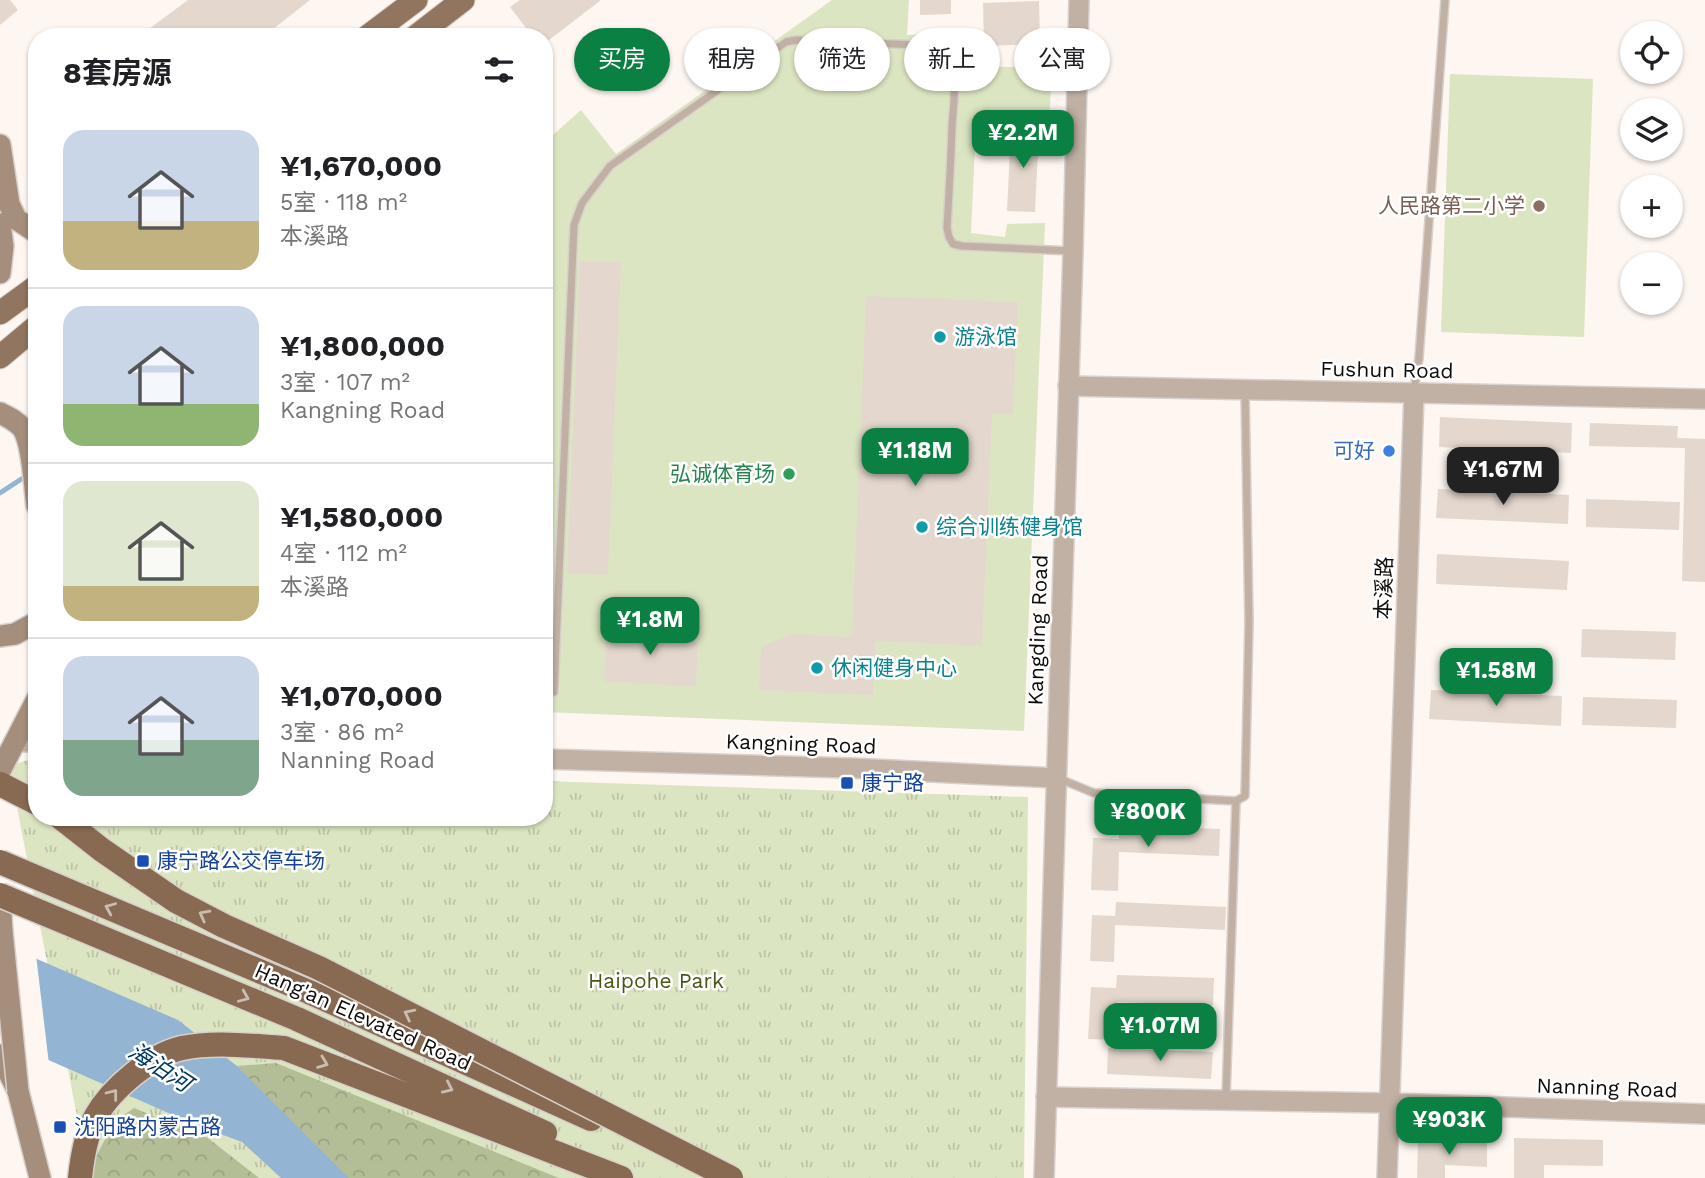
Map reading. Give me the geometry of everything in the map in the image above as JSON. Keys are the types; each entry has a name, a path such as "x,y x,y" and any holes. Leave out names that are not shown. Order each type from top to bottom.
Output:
{"highway":[{"path":"0,784 28,798"},
{"path":"71,826 177,901 224,926 318,968 731,1178"},
{"name":"Hang'an Elevated Road","path":"0,862 309,992 723,1178"},
{"name":"Hang'an Elevated Road","path":"0,900 297,1019 644,1178"},
{"path":"80,1178 82,1155 96,1116 121,1083 149,1062 181,1048 226,1044 284,1048 621,1178"}],"main road":[{"path":"380,28 416,0"},
{"path":"427,28 463,0"},
{"path":"0,145 9,204 16,219 28,227"},
{"path":"0,224 3,246 0,273"},
{"path":"0,313 28,293"},
{"path":"0,357 28,334"},
{"path":"0,413 14,420 28,440"},
{"path":"0,636 15,634 28,627"},
{"path":"0,771 28,716"},
{"path":"0,900 1,934 18,1091 40,1178"},
{"path":"0,1055 18,1091"}],"street":[{"name":"Kangding Road","path":"1044,1178 1079,0"},
{"name":"Fushun Road","path":"1068,386 1705,399"},
{"name":"本溪路","path":"1387,1178 1414,393"},
{"path":"14,742 28,742"},
{"name":"Kangning Road","path":"553,759 850,768 1056,778"},
{"name":"Nanning Road","path":"1046,1097 1390,1103 1705,1114"}],"lane":[{"name":"本溪路","path":"1414,393 1419,358 1445,0"},
{"path":"554,692 575,225 582,203 610,166 786,42 796,40 920,45 941,56 952,74 947,228 953,244 1073,251"},
{"path":"1056,778 1094,793 1236,801 1245,796 1249,636 1245,390"},
{"path":"1226,1100 1236,801"}],"green space":[{"name":"弘诚体育场","path":"832,0 909,0 907,28 904,28 904,91 1000,91 1000,67 1014,67 1014,91 1051,91 1049,125 976,124 971,233 1005,237 1007,224 1045,223 1024,731 553,712 553,135 581,110 616,154 704,91 780,91 780,37"},
{"path":"1450,74 1593,79 1584,337 1441,332"},
{"name":"Haipohe Park","path":"28,760 28,826 553,826 553,781 1028,797 1024,1178 89,1178 9,766"},
{"path":"276,1063 559,1178 342,1178 237,1066"},
{"path":"134,1108 208,1138 259,1178 91,1178 95,1158 115,1121"}],"water":[{"name":"海泊河","path":"0,943 178,1020 237,1066 349,1178 281,1178 242,1142 191,1123 44,1058"}],"pier":[{"path":"0,939 36,955 49,1064 0,1049"}],"building":[{"path":"0,0 10,0 18,10 0,25"},
{"path":"188,0 310,0 274,28 150,28"},
{"path":"520,0 601,0 553,37 553,28 526,28 510,7"},
{"path":"920,0 951,0 951,14 920,15"},
{"path":"1039,1 1040,28 1014,28 1014,45 1000,45 1000,28 984,28 983,3"},
{"path":"1011,129 1039,130 1035,212 1007,211"},
{"path":"580,261 621,262 608,575 567,573"},
{"path":"866,296 1018,302 1013,414 992,413 982,646 875,641 873,695 759,690 761,647 791,634 852,637"},
{"path":"1440,417 1572,423 1571,453 1439,447"},
{"path":"1590,423 1678,426 1677,438 1705,439 1705,582 1682,581 1685,448 1589,446"},
{"path":"1438,489 1569,495 1568,524 1436,518"},
{"path":"1586,499 1680,502 1679,530 1586,527"},
{"path":"1437,554 1569,561 1567,590 1436,584"},
{"path":"607,625 669,628 698,643 696,686 604,682"},
{"path":"1582,629 1676,632 1675,660 1581,657"},
{"path":"1431,690 1562,696 1561,726 1429,719"},
{"path":"1583,697 1677,700 1676,728 1582,725"},
{"path":"1119,825 1220,829 1219,856 1119,852 1118,891 1091,890 1093,838 1119,839"},
{"path":"1116,902 1226,907 1225,930 1115,925 1114,962 1090,961 1092,915 1115,916"},
{"path":"1117,975 1214,978 1213,1005 1117,1002 1116,1040 1088,1039 1091,987 1116,988"},
{"path":"1108,1048 1213,1052 1211,1079 1107,1074"},
{"path":"1514,1138 1603,1140 1603,1166 1544,1165 1544,1178 1514,1178"},
{"path":"1418,1140 1487,1142 1487,1167 1445,1165 1445,1178 1417,1178"}],"waterway":[{"path":"0,493 26,476"}],"place":[{"name":"人民路第二小学","path":"1539,206"},
{"name":"游泳馆","path":"940,337"},
{"name":"可好","path":"1389,451"},
{"name":"弘诚体育场","path":"789,474"},
{"name":"综合训练健身馆","path":"922,527"},
{"name":"休闲健身中心","path":"817,668"},
{"name":"康宁路","path":"847,783"},
{"name":"康宁路公交停车场","path":"143,861"},
{"name":"沈阳路内蒙古路","path":"60,1127"}]}
